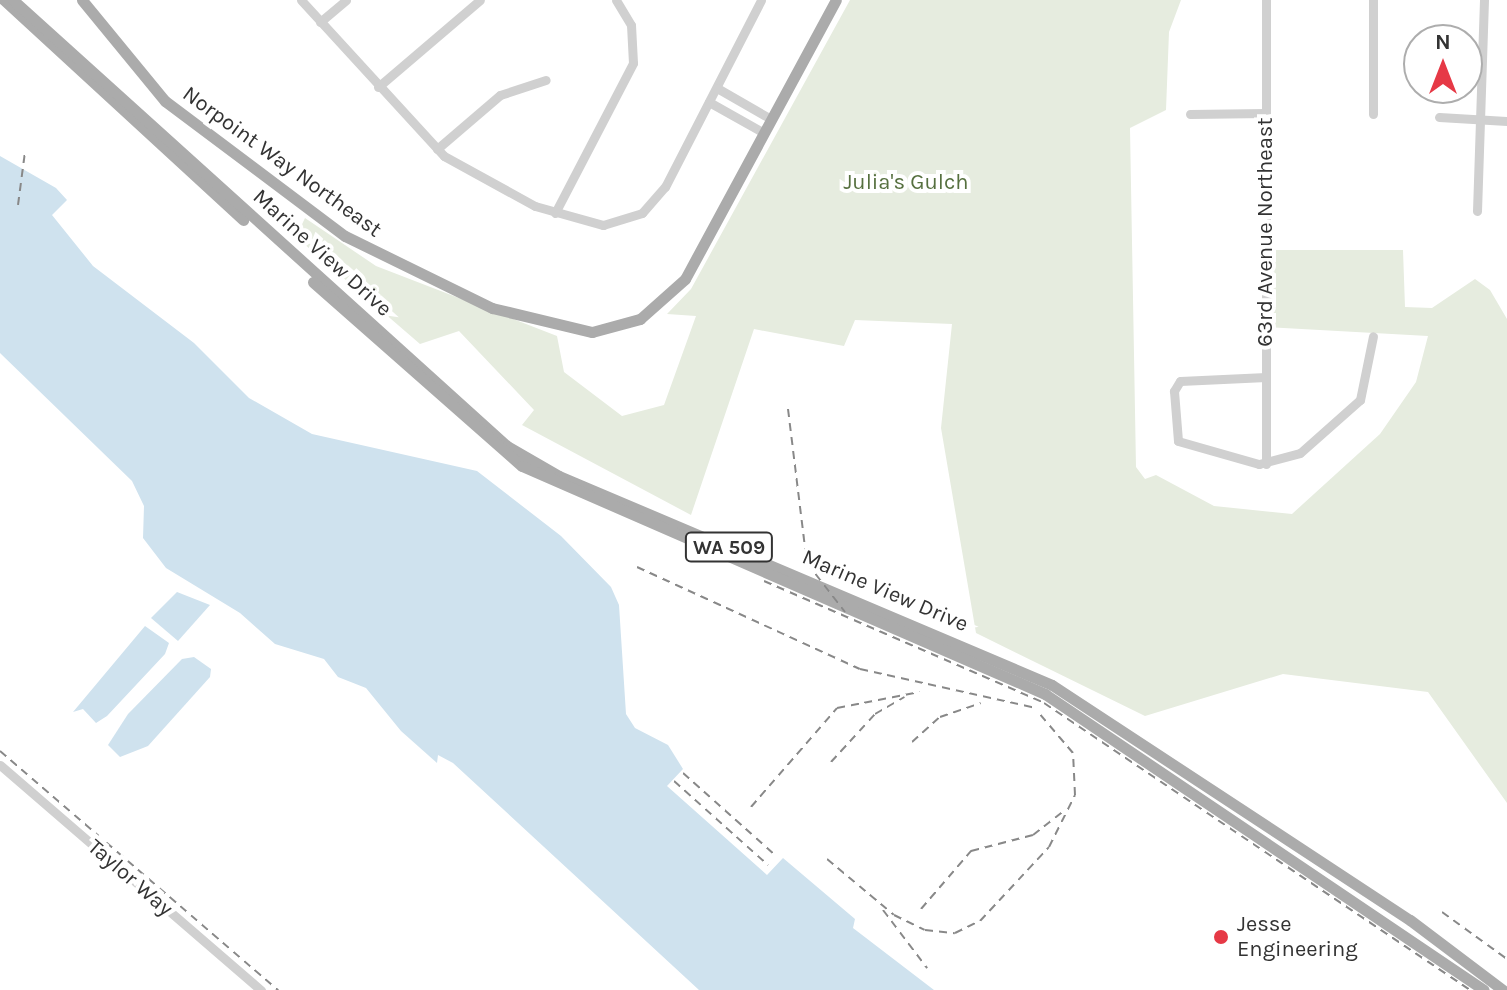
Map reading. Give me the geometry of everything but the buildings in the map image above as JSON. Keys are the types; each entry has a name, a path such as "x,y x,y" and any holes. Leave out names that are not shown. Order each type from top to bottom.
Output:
{"main road":[{"name":"Norpoint Way Northeast","path":"82,0 165,101 345,236 420,279 558,329 626,325 666,299 700,254 836,0"},
{"name":"Marine View Drive","path":"13,2 522,466 1045,694 1484,990"},
{"name":"Marine View Drive","path":"13,2 516,452 1052,685 1410,920 1503,990"}],"street":[{"path":"301,0 437,149 487,184 555,213 603,225 642,213 665,187 761,0"},
{"path":"320,22 346,0"},
{"path":"378,87 480,0"},
{"path":"555,213 633,63 631,25 616,0"},
{"name":"63rd Avenue Northeast","path":"1266,0 1266,464"},
{"path":"1373,0 1373,114"},
{"path":"1477,211 1485,117 1484,0"},
{"path":"437,149 500,95 546,80"},
{"path":"717,88 771,119"},
{"path":"709,102 764,133"},
{"path":"1190,114 1266,113"},
{"path":"1439,117 1485,117 1507,121"},
{"path":"1266,377 1180,381 1173,429 1180,443 1266,464 1300,453 1354,407 1369,382 1373,336"},
{"name":"Taylor Way","path":"0,765 261,990"}],"green space":[{"name":"Julia's Gulch","path":"850,0 1181,0 1169,32 1166,110 1130,128 1136,467 1145,479 1156,475 1214,506 1292,514 1380,434 1416,382 1428,336 1266,327 1266,250 1403,250 1405,307 1432,308 1475,279 1490,290 1507,319 1507,803 1428,692 1283,674 1145,716 976,633 941,428 952,324 855,320 844,346 754,329 691,515 522,425 534,410 459,331 420,344 296,237 305,218 376,266 557,336 564,372 622,416 664,405 696,316 667,314 691,289"}],"water":[{"path":"0,156 56,188 67,200 52,215 93,266 194,343 249,398 312,434 477,471 561,536 611,587 619,605 626,714 635,728 668,745 683,769 667,786 767,875 783,858 855,919 853,928 934,990 699,990 453,763 438,755 437,763 401,731 366,688 338,677 324,659 275,644 240,613 166,568 143,538 144,506 132,481 0,353"},
{"path":"177,592 210,605 178,641 151,618"},
{"path":"145,626 169,643 165,654 107,716 96,723 83,709 73,712"},
{"path":"194,657 211,669 210,677 148,746 120,757 108,745 128,714 182,659"}],"railway":[{"path":"18,205 25,152"},
{"path":"788,409 807,563 845,612"},
{"path":"637,567 860,669 1036,708"},
{"path":"764,581 1044,703 1470,990"},
{"path":"751,807 837,708 919,692"},
{"path":"831,762 875,714 904,697"},
{"path":"912,742 940,717 981,703"},
{"path":"827,859 894,915 925,930 955,933 980,921 1049,847 1075,795 1073,753 1038,712"},
{"path":"0,751 278,990"},
{"path":"683,773 774,854"},
{"path":"674,781 768,865"},
{"path":"921,909 971,851 1033,835 1065,810"},
{"path":"883,910 927,968"},
{"path":"1442,912 1507,959"}],"place":[{"name":"Jesse Engineering","path":"1221,937"}]}
